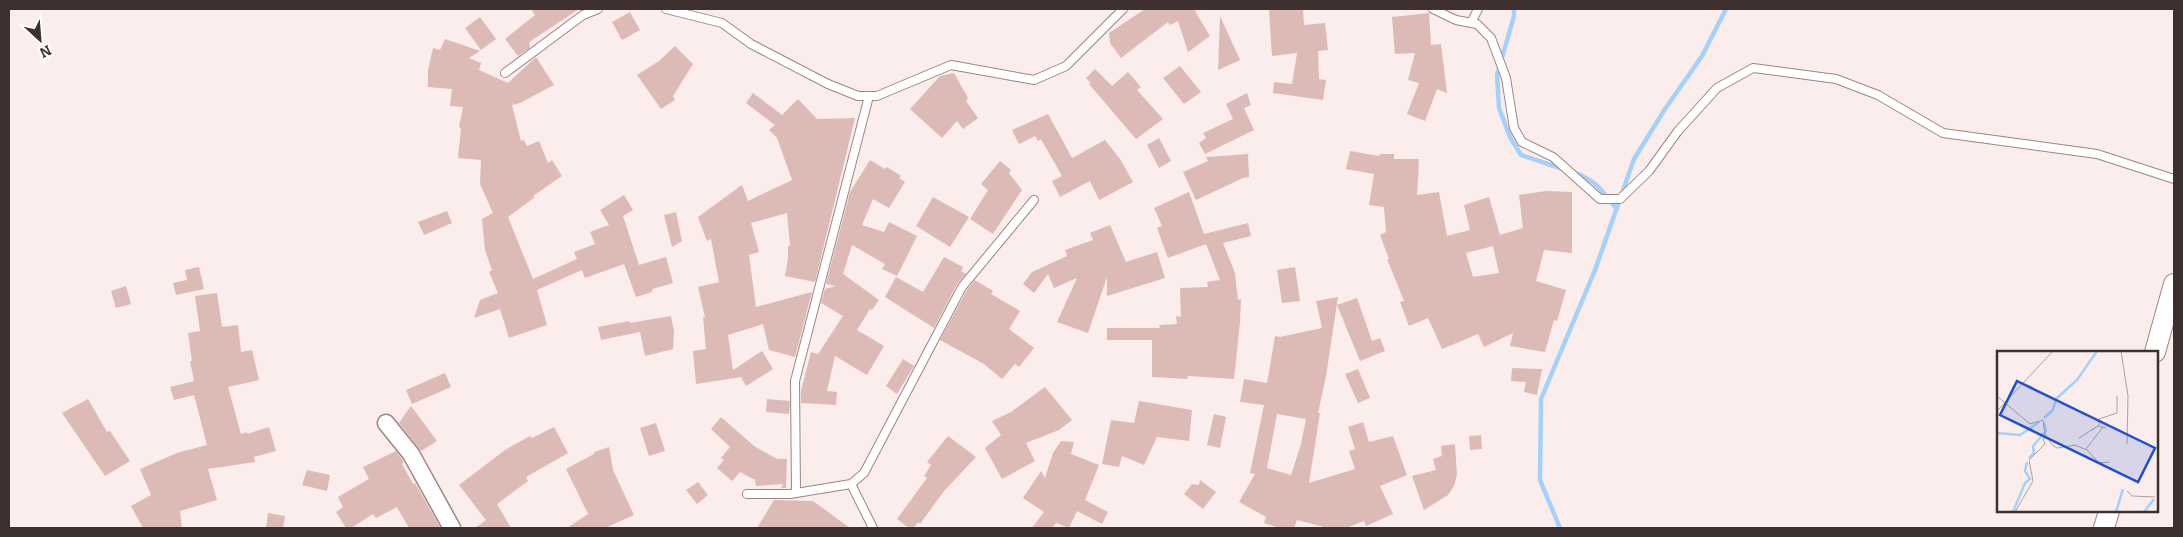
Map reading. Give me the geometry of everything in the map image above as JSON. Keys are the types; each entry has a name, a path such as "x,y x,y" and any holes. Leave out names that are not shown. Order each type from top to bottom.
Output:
{"street":[{"path":"2155,351 2174,284"},
{"path":"386,423 411,454 452,528"},
{"path":"2104,528 2109,512"}],"lane":[{"path":"505,72 583,15 598,9"},
{"path":"666,9 722,23 751,44 828,84 858,96 877,96 951,65 1034,80 1066,66 1123,9"},
{"path":"1432,9 1456,20 1477,24 1491,38 1506,78 1514,128 1522,142 1553,156 1600,199 1620,199 1650,171 1678,131 1717,88 1753,68 1836,79 1878,95 1943,133 2097,154 2174,179"},
{"path":"1471,23 1478,9"},
{"path":"796,493 795,381 869,96"},
{"path":"747,494 796,493 851,484 864,473 962,286 1034,200"},
{"path":"851,484 873,528"}],"building":[{"path":"531,9 579,9 529,42 530,48 518,56 505,39 535,15"},
{"path":"1145,9 1198,9 1195,11 1210,36 1188,52 1178,21 1170,25 1168,22 1121,58 1110,43 1109,33"},
{"path":"1269,9 1303,9 1304,25 1325,23 1328,50 1318,51 1319,79 1326,80 1323,100 1273,93 1274,82 1292,84 1297,53 1272,56"},
{"path":"630,12 640,30 622,40 612,22"},
{"path":"1429,13 1431,45 1441,44 1447,93 1437,89 1425,121 1407,114 1419,83 1408,80 1415,53 1395,54 1392,17"},
{"path":"1220,16 1240,60 1218,70"},
{"path":"480,17 496,39 481,50 465,28"},
{"path":"445,39 480,51 469,58 481,63 479,70 508,83 536,57 554,85 520,103 512,105 521,141 524,140 527,146 539,141 548,163 552,160 562,176 533,196 535,197 508,217 533,279 577,259 574,252 595,244 590,232 609,225 600,210 624,195 633,210 623,216 639,265 666,257 673,283 652,289 652,292 636,297 624,264 585,278 582,270 537,290 547,325 509,338 500,309 474,318 480,300 498,293 489,272 492,270 485,250 482,219 493,213 480,184 481,160 458,158 461,128 459,127 463,107 450,106 452,89 428,87 428,70 433,48 440,50"},
{"path":"675,46 693,64 673,96 675,100 661,109 637,75 659,61"},
{"path":"1180,66 1201,92 1184,104 1163,78"},
{"path":"1095,69 1112,86 1128,72 1141,87 1137,90 1163,119 1136,139 1089,84 1091,83 1086,78"},
{"path":"954,73 968,98 966,101 978,118 963,129 957,121 942,138 910,109 940,76"},
{"path":"753,93 782,115 798,99 817,119 855,118 815,282 785,276 788,246 790,246 787,213 751,223 759,252 749,255 756,307 812,292 795,357 769,350 763,324 728,335 733,370 762,351 773,369 746,386 741,377 696,384 693,351 706,349 703,317 705,317 698,287 719,282 711,239 707,241 698,217 742,185 748,201 792,180 777,138 769,130 775,125 746,103"},
{"path":"1247,93 1251,105 1244,108 1254,130 1205,154 1199,143 1206,138 1203,133 1233,119 1226,104"},
{"path":"1048,114 1072,158 1105,140 1120,159 1133,182 1099,200 1090,181 1060,197 1052,181 1062,176 1041,139 1038,141 1035,136 1019,144 1012,130"},
{"path":"1159,138 1171,161 1159,168 1147,145"},
{"path":"1350,151 1379,156 1380,154 1394,154 1394,159 1419,159 1417,195 1439,192 1447,236 1470,230 1464,205 1489,197 1500,235 1523,228 1519,195 1546,191 1572,192 1572,253 1544,250 1536,281 1566,290 1557,321 1554,320 1545,352 1510,346 1513,333 1484,347 1478,334 1442,349 1428,318 1409,326 1400,302 1404,301 1387,259 1389,259 1380,235 1386,232 1384,207 1369,205 1374,174 1346,169","holes":["1493,246 1499,273 1473,277 1466,253"]},
{"path":"1248,154 1249,177 1196,200 1183,172 1208,161 1206,157"},
{"path":"870,160 885,169 887,167 901,176 899,178 905,182 889,208 873,199 862,225 884,232 889,222 917,236 897,276 882,269 885,264 852,245 843,274 879,300 872,310 870,309 857,330 884,346 867,375 835,356 827,391 837,392 836,405 801,403 801,391 811,352 818,354 843,316 821,303 825,289 836,286 826,284 850,192"},
{"path":"1000,161 1011,170 1009,173 1022,190 993,234 970,219 988,190 981,184"},
{"path":"1189,192 1204,234 1248,223 1251,236 1223,243 1235,273 1238,300 1241,299 1234,379 1188,376 1187,379 1152,377 1152,340 1107,340 1107,328 1160,328 1159,325 1177,324 1176,316 1181,317 1180,288 1208,287 1207,282 1220,280 1206,244 1168,258 1157,228 1162,226 1154,208"},
{"path":"933,197 969,217 950,247 916,226"},
{"path":"447,211 452,223 424,235 418,222"},
{"path":"676,212 682,241 672,247 664,215"},
{"path":"1110,225 1126,262 1157,252 1165,278 1107,296 1107,277 1088,333 1057,322 1077,278 1054,288 1048,274 1034,293 1023,284 1032,272 1067,256 1065,250 1093,240 1090,233"},
{"path":"944,257 963,267 961,271 966,274 957,284 934,328 885,297 896,277 923,292"},
{"path":"199,267 204,289 176,295 173,283 187,280 185,270"},
{"path":"1295,267 1300,301 1282,303 1277,270"},
{"path":"975,280 993,291 991,294 1020,311 1009,329 1034,348 1019,367 1015,364 1002,379 984,364 940,340 967,290"},
{"path":"126,286 131,304 116,308 111,291"},
{"path":"217,293 222,327 238,325 241,352 252,350 259,380 228,387 241,434 269,427 276,451 254,457 255,462 208,469 217,500 180,511 182,528 143,528 131,506 151,495 140,469 177,453 207,445 194,395 174,400 170,387 194,381 188,333 200,331 195,296"},
{"path":"1338,297 1326,376 1318,413 1320,413 1309,483 1355,469 1349,451 1355,449 1348,427 1363,422 1369,442 1393,436 1407,475 1380,486 1393,514 1366,526 1364,521 1346,528 1328,528 1297,520 1294,528 1279,528 1264,523 1266,517 1239,502 1255,474 1250,473 1264,405 1240,402 1244,379 1267,383 1275,336 1280,337 1322,328 1316,301","holes":["1277,414 1306,419 1301,444 1291,475 1267,468"]},
{"path":"1357,298 1372,341 1380,338 1385,351 1360,361 1337,305"},
{"path":"671,316 674,331 673,349 645,356 640,332 601,340 598,327"},
{"path":"903,359 914,366 897,394 886,386"},
{"path":"1512,368 1542,369 1537,395 1524,392 1526,382 1511,381"},
{"path":"1358,369 1370,398 1358,403 1345,374"},
{"path":"445,373 451,387 412,404 406,390"},
{"path":"1045,387 1072,420 1059,430 1026,443 1035,461 1002,479 985,448 1001,435 992,421 1011,412"},
{"path":"88,399 107,432 110,431 130,461 105,476 62,413"},
{"path":"767,399 790,401 789,414 766,412"},
{"path":"1139,401 1192,410 1189,441 1157,437 1144,465 1122,456 1119,467 1102,464 1111,420 1134,423"},
{"path":"411,406 437,441 421,451 399,423"},
{"path":"1214,414 1226,417 1220,448 1207,445"},
{"path":"721,417 754,446 777,459 787,459 786,488 781,488 783,484 756,486 755,480 740,472 732,481 717,468 724,460 721,458 730,447 711,429"},
{"path":"656,423 665,451 649,456 640,428"},
{"path":"554,427 568,453 526,477 528,481 497,504 511,528 475,528 486,520 459,485 505,450 530,436 532,438"},
{"path":"1481,435 1482,449 1470,450 1469,436"},
{"path":"948,436 976,457 944,491 920,524 918,522 914,528 909,528 897,519 927,478 924,476 931,465 927,462"},
{"path":"1061,441 1074,442 1071,454 1099,465 1085,500 1108,512 1102,524 1077,511 1069,528 1056,523 1052,528 1032,528 1044,512 1023,498 1041,471 1045,478 1053,453"},
{"path":"1455,444 1457,475 1454,486 1448,495 1424,510 1412,476 1436,470 1433,459 1442,456 1441,446"},
{"path":"609,447 613,470 634,515 605,528 567,528 588,514 566,469 594,454 594,452"},
{"path":"396,451 404,462 402,464 413,484 415,483 441,528 409,528 397,507 376,518 373,514 351,528 346,528 336,512 343,507 338,497 369,479 363,467"},
{"path":"307,470 330,475 327,491 302,485"},
{"path":"1200,480 1216,492 1203,509 1184,494 1192,484 1199,485"},
{"path":"698,482 708,495 697,504 686,490"},
{"path":"774,500 813,501 850,528 757,528"},
{"path":"268,513 285,516 283,528 266,528"}],"waterway":[{"path":"1514,9 1514,16 1497,75 1499,108 1510,137 1521,155 1566,170"},
{"path":"1560,528 1540,480 1541,399 1595,270 1634,159 1665,109 1702,56 1726,9"},
{"path":"1573,172 1594,183 1617,209"}]}
